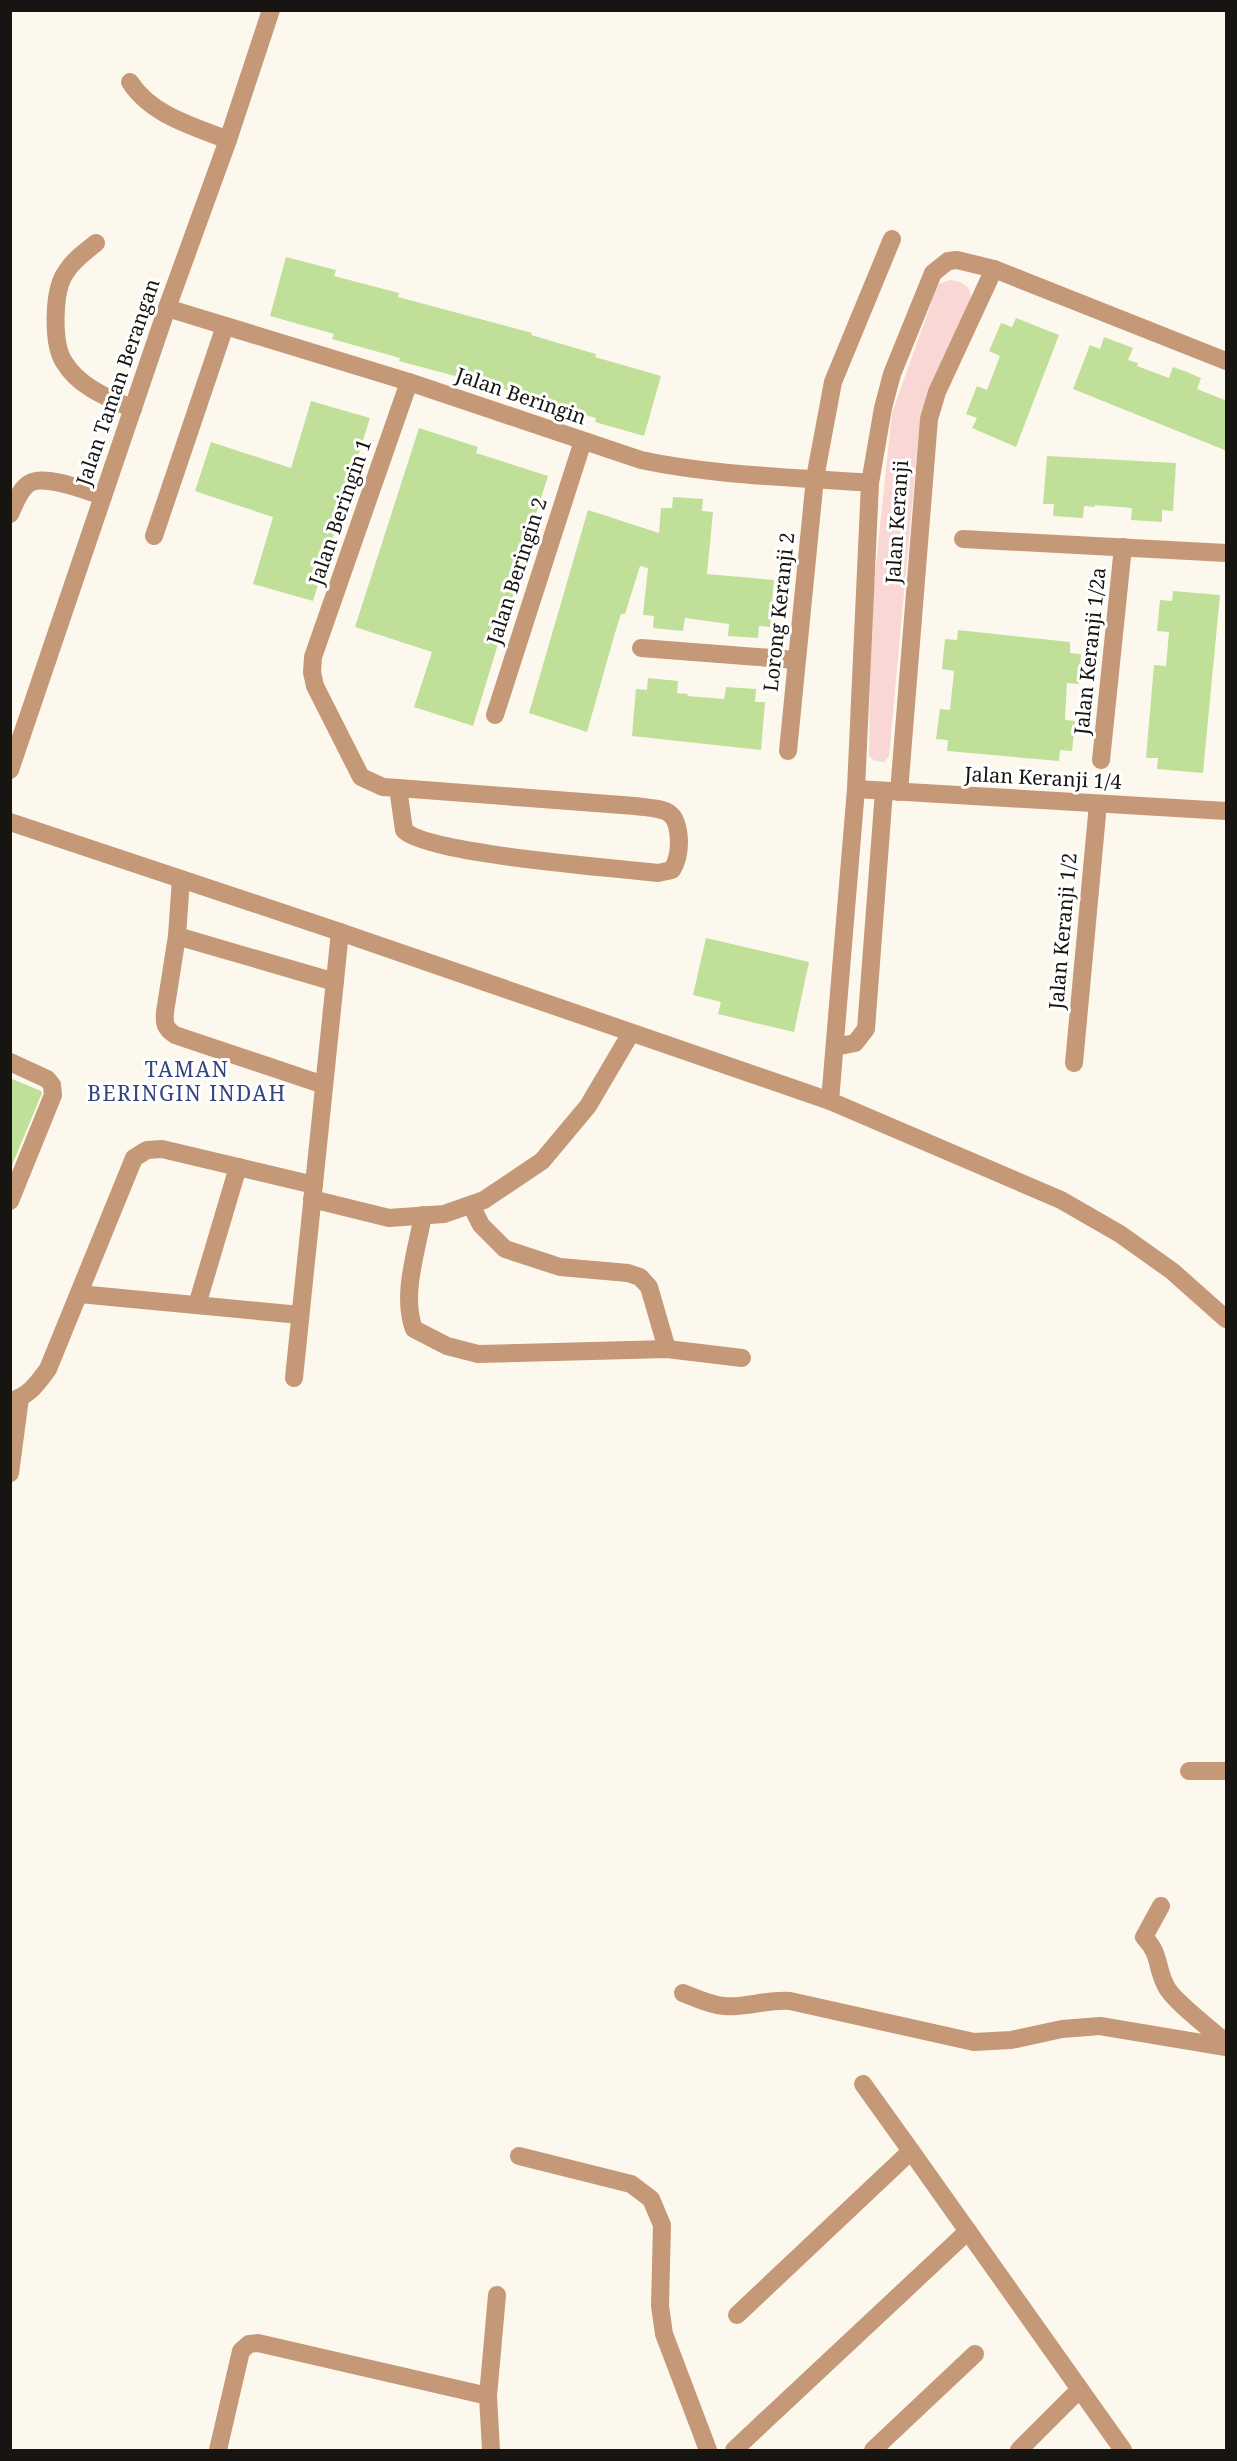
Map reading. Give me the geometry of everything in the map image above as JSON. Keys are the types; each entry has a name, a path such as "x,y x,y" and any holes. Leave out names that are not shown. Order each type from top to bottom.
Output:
{"street":[{"name":"Jalan Taman Berangan","path":"10,770 271,10"},
{"path":"130,82 137,94 174,118 228,140"},
{"name":"Lorong Keranji 2","path":"788,751 815,478 833,382 891,239"},
{"path":"96,243 75,259 64,274 58,292 56,323 58,346 64,362 82,382 98,394 133,409"},
{"path":"831,1101 856,789 870,483 882,408 892,374 933,273 948,261 957,260 994,269 1227,361"},
{"name":"Jalan Keranji","path":"835,1047 855,1043 866,1029 929,419 937,392 994,269"},
{"name":"Jalan Beringin","path":"167,308 409,382 641,460 676,467 870,483"},
{"path":"154,536 225,326"},
{"name":"Jalan Beringin 1","path":"398,788 383,787 361,777 315,686 312,672 313,657 409,382"},
{"name":"Jalan Beringin 2","path":"495,715 583,441"},
{"path":"10,514 21,491 30,482 46,480 103,496"},
{"path":"963,539 1227,553"},
{"name":"Jalan Keranji 1/2a","path":"1101,760 1123,547"},
{"path":"641,648 796,660"},
{"path":"398,788 661,809 671,814 678,823 676,863 672,870 658,873 516,857 440,845 408,835 404,830 398,788"},
{"name":"Jalan Keranji 1/4","path":"856,789 1227,811"},
{"name":"Jalan Keranji 1/2","path":"1074,1063 1098,804"},
{"path":"10,822 340,932 831,1101 1071,1206 1120,1234 1172,1271 1227,1319"},
{"path":"181,879 177,936 165,1012 164,1024 168,1030 175,1035 324,1085"},
{"path":"294,1378 340,932"},
{"path":"177,936 335,982"},
{"path":"10,1473 15,1399 34,1388 48,1369 134,1158 147,1150 162,1149 238,1167 389,1218 444,1214 484,1200 542,1161 588,1106 631,1033"},
{"path":"10,1062 47,1079 52,1085 53,1095 10,1201"},
{"path":"197,1305 238,1167"},
{"path":"471,1205 481,1225 505,1249 560,1267 628,1273 640,1277 649,1287 667,1348"},
{"path":"423,1215 410,1291 409,1316 414,1329 447,1346 478,1354 667,1348 742,1358"},
{"path":"79,1294 300,1315"},
{"path":"1189,1772 1227,1771"},
{"path":"1161,1906 1144,1937 1156,1949 1160,1972 1168,1990 1227,2043"},
{"path":"683,1993 714,2005 726,2007 769,2000 790,2001 974,2042 1011,2040 1062,2029 1100,2026 1227,2048"},
{"path":"863,2084 1123,2451"},
{"path":"737,2315 911,2151"},
{"path":"519,2156 631,2184 651,2199 662,2225 660,2306 664,2334 708,2451"},
{"path":"734,2451 968,2231"},
{"path":"491,2451 488,2396 497,2295"},
{"path":"218,2451 242,2351 249,2344 258,2343 488,2396"},
{"path":"873,2451 975,2354"},
{"path":"1019,2451 1079,2390"}],"shaded area":[{"path":"950,280 964,284 971,296 920,420 889,756 884,762 875,761 869,756 871,611 892,413 938,284"}],"building":[{"path":"286,257 336,270 334,276 399,293 398,297 532,333 531,335 596,354 595,357 661,376 644,436 595,422 596,418 529,399 530,396 399,361 400,358 332,339 334,334 270,316"},
{"path":"1016,318 1059,335 1016,447 972,428 977,418 966,414 977,386 987,390 1000,356 989,351 1001,323 1012,327"},
{"path":"1104,337 1133,348 1128,360 1138,363 1137,366 1169,378 1173,367 1187,372 1201,378 1197,389 1227,401 1227,451 1073,389 1090,345 1100,349"},
{"path":"311,401 370,418 313,601 253,584 273,517 195,491 211,442 291,468"},
{"path":"419,428 478,447 476,453 548,476 473,726 414,707 432,652 355,627"},
{"path":"1047,456 1176,463 1173,511 1162,510 1162,522 1131,520 1132,508 1095,505 1095,507 1084,506 1083,518 1053,516 1054,504 1043,504"},
{"path":"673,497 703,499 702,511 713,512 707,574 774,580 770,627 759,626 758,638 728,636 729,624 685,618 683,631 653,628 654,616 643,615 648,568 640,566 625,614 621,614 587,732 529,713 588,510 659,533 661,508 672,508"},
{"path":"1173,591 1220,595 1203,773 1157,769 1158,758 1146,758 1154,665 1166,666 1169,632 1157,631 1160,600 1172,601"},
{"path":"958,630 1070,642 1070,653 1081,654 1079,684 1067,683 1065,720 1075,721 1072,751 1060,750 1059,761 947,751 948,740 936,739 940,709 950,710 954,671 942,669 945,639 957,640"},
{"path":"648,678 678,681 677,693 688,694 687,696 724,699 726,687 756,689 755,702 765,702 761,750 632,736 636,689 647,690"},
{"path":"706,938 809,962 794,1032 718,1014 721,1002 693,995"},
{"path":"10,1078 42,1093 10,1170"}],"district":[{"name":"TAMAN BERINGIN INDAH","path":"187,1082"}]}
